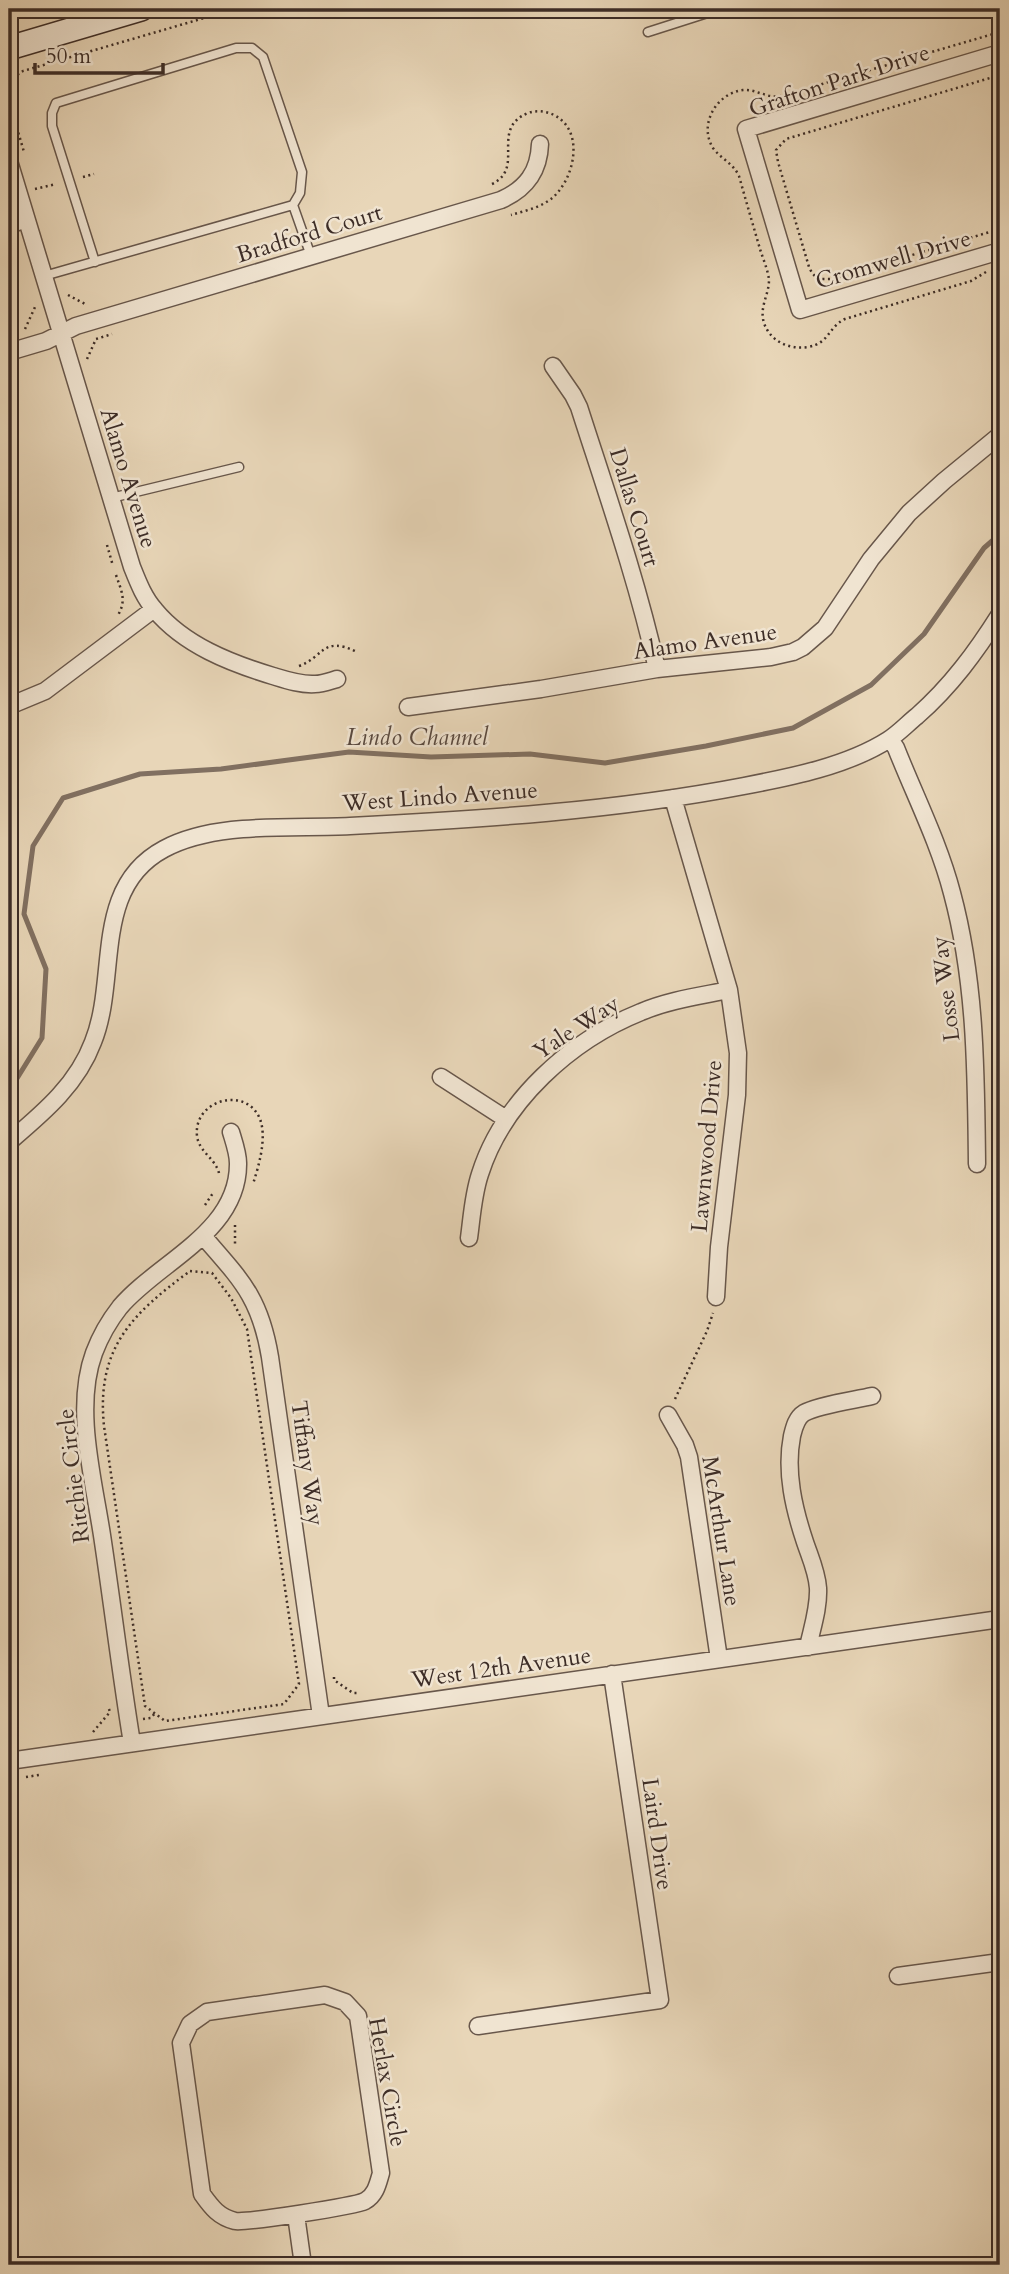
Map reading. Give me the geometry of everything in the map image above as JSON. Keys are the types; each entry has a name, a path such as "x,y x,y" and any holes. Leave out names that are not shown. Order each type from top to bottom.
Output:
{"main road":[{"path":"9,48 141,9"}],"street":[{"name":"Grafton Park Drive","path":"800,310 746,129 1000,53"},
{"name":"Bradford Court","path":"9,352 46,341 76,326 501,200 522,188 534,172 540,144"},
{"name":"Alamo Avenue","path":"9,160 11,178 28,223 132,567 154,609 197,645 239,664 303,684 337,679"},
{"name":"Cromwell Drive","path":"800,310 1000,251"},
{"name":"Dallas Court","path":"553,366 579,407 622,537 657,669"},
{"name":"Alamo Avenue","path":"408,707 541,689 657,669 771,657 803,647 830,621 871,559 909,513 1000,435"},
{"path":"9,706 45,691 154,609"},
{"name":"West Lindo Avenue","path":"9,1142 56,1100 85,1061 101,1019 110,937 118,903 127,884 140,867 164,849 188,839 233,831 453,820 593,808 673,798 804,772 840,761 890,739 931,703 959,673 1000,614"},
{"name":"Losse Way","path":"890,739 937,848 961,931 973,1014 977,1164"},
{"name":"Lawnwood Drive","path":"673,798 729,989 736,1031 738,1073 716,1297"},
{"name":"Yale Way","path":"469,1238 473,1201 481,1171 506,1119 543,1074 609,1028 642,1011 729,989"},
{"path":"442,1077 506,1119"},
{"name":"Ritchie Circle","path":"132,1743 88,1446 86,1387 101,1337 121,1306 203,1236 221,1214 234,1188 238,1163 231,1132"},
{"name":"Tiffany Way","path":"203,1236 240,1279 250,1294 263,1325 270,1357 321,1716"},
{"path":"808,1647 817,1609 818,1589 814,1566 791,1489 790,1455 793,1432 796,1423 805,1413 872,1396"},
{"name":"McArthur Lane","path":"668,1415 689,1457 719,1659"},
{"name":"West 12th Avenue","path":"9,1761 1000,1619"},
{"name":"Laird Drive","path":"478,2026 660,2000 612,1674"},
{"path":"898,1976 1000,1962"},
{"name":"Herlax Circle","path":"325,1995 345,2002 358,2016 381,2173 376,2190 365,2201 296,2215 237,2222 216,2213 202,2194 181,2043 190,2024 206,2012 325,1995"},
{"path":"296,2215 303,2265"}],"lane":[{"path":"392,13 407,9"},
{"path":"648,32 720,9"},
{"path":"44,276 60,272 95,262 293,205 300,193 302,172 263,57 252,48 236,48 56,103 52,113 52,127 95,262"},
{"path":"293,205 311,256"},
{"path":"9,229 28,223"},
{"path":"111,498 239,467"}],"path":[{"path":"9,20 47,9"},
{"path":"9,89 11,81 19,72 235,9"},
{"path":"991,266 983,276 971,281 845,319 818,344 799,348 783,344 771,334 764,321 763,305 769,279 739,176 732,164 715,150 708,127 715,106 734,92 749,90 769,97 781,96 1000,32"},
{"path":"1000,75 786,139 776,150 809,267 818,279 831,279 1000,229"},
{"path":"9,101 27,163"},
{"path":"487,186 499,181 506,173 509,163 507,138 511,127 519,118 540,111 552,114 569,129 573,144 572,164 565,184 543,204 509,216"},
{"path":"60,272 67,295 88,305"},
{"path":"16,333 24,330 35,309 32,297"},
{"path":"88,365 87,357 96,339 122,331"},
{"path":"106,544 123,595 121,608 114,619"},
{"path":"296,667 305,664 330,646 343,646 355,651"},
{"path":"9,679 25,683"},
{"path":"9,739 17,735"},
{"path":"219,1176 214,1162 199,1142 197,1127 202,1114 213,1104 228,1099 248,1105 254,1110 262,1128 259,1162 250,1194"},
{"path":"203,1209 216,1187"},
{"path":"235,1223 235,1247 239,1251"},
{"path":"190,1271 212,1273 231,1298 247,1329 299,1685 284,1704 165,1721 145,1706 105,1433 102,1396 113,1354 134,1319 154,1298 190,1271"},
{"path":"668,1415 707,1331 716,1297"},
{"path":"332,1667 334,1680 353,1693 360,1693"},
{"path":"90,1732 94,1731 110,1712 108,1702"},
{"path":"9,2202 9,2227"}],"waterway":[{"name":"Lindo Channel","path":"9,1084 16,1080 42,1038 46,969 24,914 33,846 63,798 140,774 221,769 349,752 431,757 530,754 605,763 793,728 871,685 924,634 984,548 1000,534"}]}
